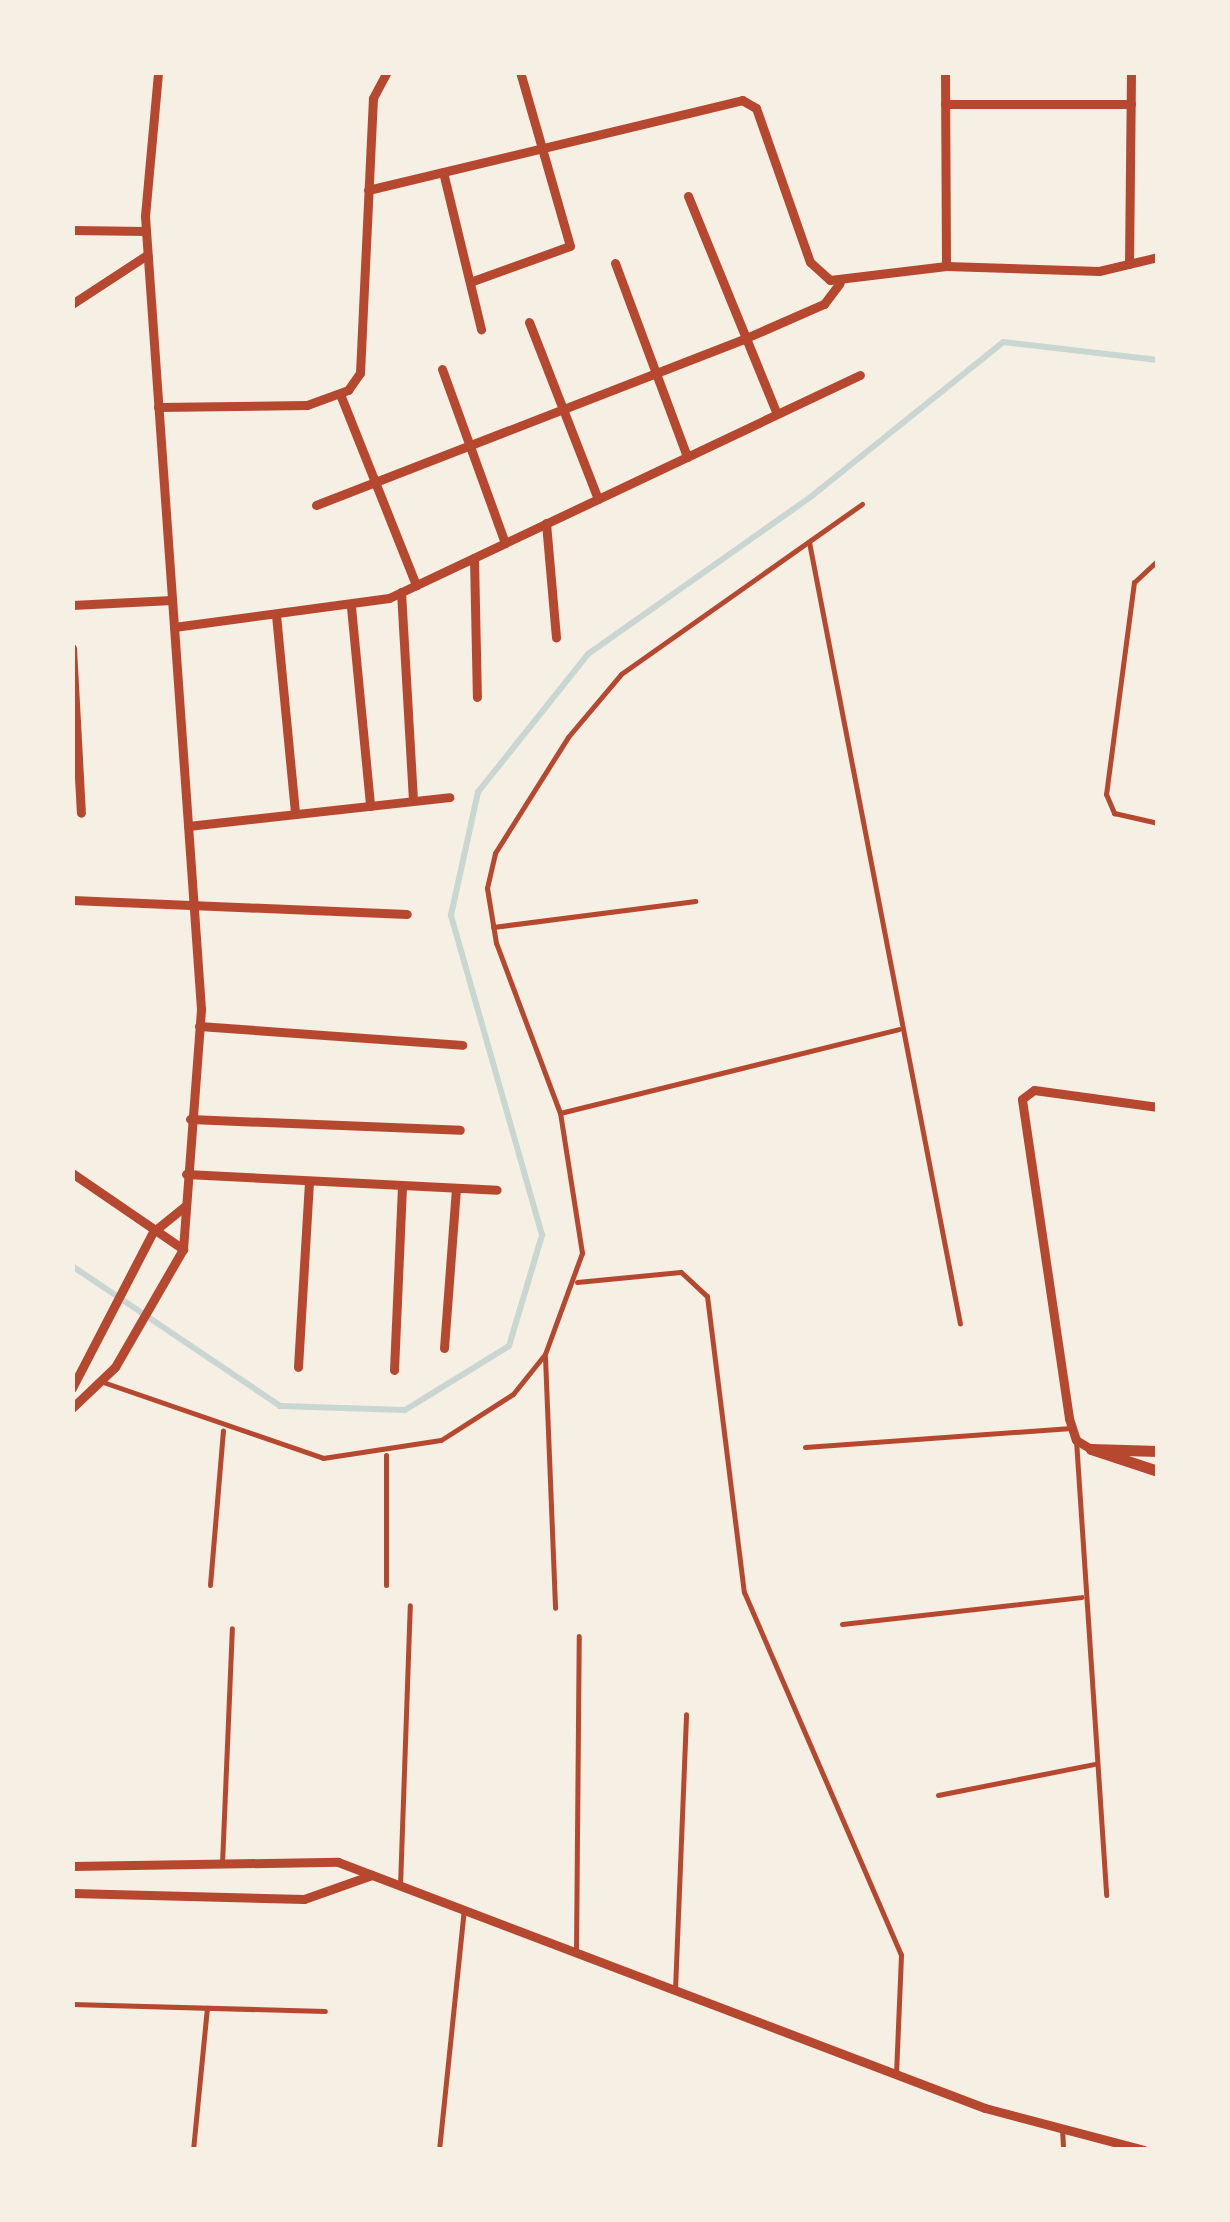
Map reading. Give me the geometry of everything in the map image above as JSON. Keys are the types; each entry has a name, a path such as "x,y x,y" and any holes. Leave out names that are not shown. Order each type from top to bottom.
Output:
{"street":[{"path":"72,1408 115,1367 183,1250 199,1026 146,231 158,72"},
{"path":"158,407 306,405 340,394 366,350 373,98 387,72"},
{"path":"470,282 567,252 545,149 520,72"},
{"path":"945,72 946,266"},
{"path":"1129,264 1131,72"},
{"path":"368,190 750,101 810,262 840,282 946,266 1100,272 1158,257"},
{"path":"945,104 1131,104"},
{"path":"443,172 482,329"},
{"path":"688,196 777,414"},
{"path":"72,230 146,231"},
{"path":"72,304 148,255"},
{"path":"614,263 687,456"},
{"path":"316,505 746,338 824,304 840,282"},
{"path":"530,322 598,499"},
{"path":"442,369 505,542"},
{"path":"174,627 351,607 400,592 860,375"},
{"path":"340,394 416,585"},
{"path":"546,523 556,638"},
{"path":"474,558 477,697"},
{"path":"400,592 413,801"},
{"path":"72,605 172,600"},
{"path":"351,607 370,806"},
{"path":"276,616 295,814"},
{"path":"72,648 81,813"},
{"path":"188,826 449,797"},
{"path":"72,900 407,914"},
{"path":"199,1026 462,1044"},
{"path":"1158,1107 1034,1090 1022,1099 1076,1440 1158,1471"},
{"path":"190,1120 460,1130"},
{"path":"72,1173 183,1250"},
{"path":"186,1174 497,1190"},
{"path":"298,1367 309,1183"},
{"path":"394,1370 402,1188"},
{"path":"444,1348 456,1190"},
{"path":"72,1388 86,1350 153,1232 184,1206"},
{"path":"1092,1449 1158,1451"},
{"path":"72,1866 338,1862 896,2074 1144,2150"},
{"path":"72,1893 304,1899 372,1875"}],"lane":[{"path":"100,1381 223,1431 323,1458 386,1455 464,1430 513,1394 545,1354 576,1282 579,1215 560,1113 493,928 487,888 495,853 598,699 862,504"},
{"path":"809,542 899,1029 960,1324"},
{"path":"1158,560 1134,582 1106,794 1114,813 1158,822"},
{"path":"493,928 695,901"},
{"path":"560,1113 899,1029"},
{"path":"576,1282 681,1272 708,1296 744,1592 901,1955 896,2074"},
{"path":"545,1354 555,1608"},
{"path":"805,1448 1072,1428"},
{"path":"210,1584 223,1431"},
{"path":"1076,1440 1081,1596 1106,1894"},
{"path":"386,1455 386,1585"},
{"path":"842,1624 1081,1596"},
{"path":"400,1886 410,1606"},
{"path":"222,1864 232,1628"},
{"path":"576,1952 578,1636"},
{"path":"674,1990 686,1714"},
{"path":"938,1795 1095,1764"},
{"path":"439,2150 464,1910"},
{"path":"72,2004 324,2012"},
{"path":"193,2150 207,2008"},
{"path":"1062,2128 1063,2150"}],"waterway":[{"path":"72,1266 280,1406 405,1410 509,1346 542,1235 451,915 478,792 588,654 813,495 1003,342 1158,360"}]}
